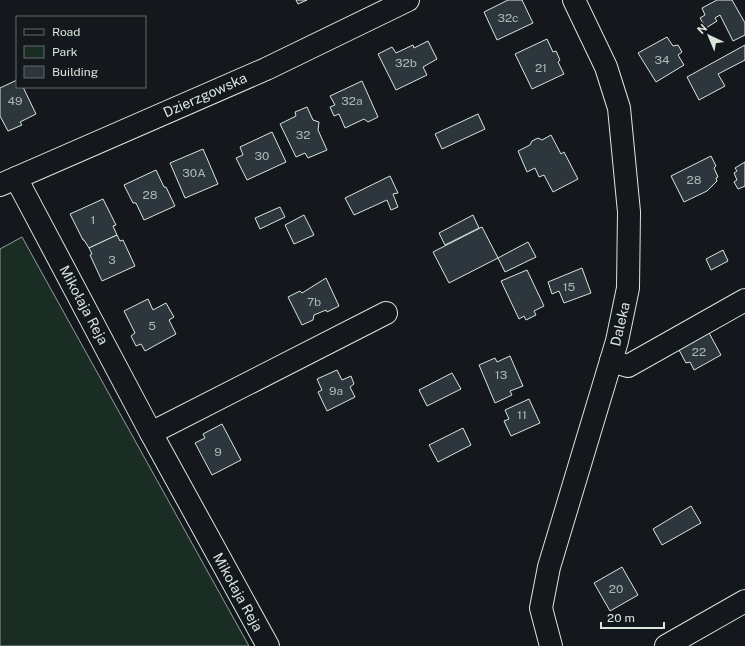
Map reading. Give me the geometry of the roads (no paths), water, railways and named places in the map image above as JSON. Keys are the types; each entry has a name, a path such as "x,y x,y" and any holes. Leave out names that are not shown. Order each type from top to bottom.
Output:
{"street":[{"name":"Dzierzgowska","path":"8,181 266,69 408,0"},
{"name":"Daleka","path":"551,646 541,608 549,567 617,341 628,288 629,212 619,108 606,67 574,0"},
{"name":"Mikołaja Reja","path":"8,181 151,433 268,646"},
{"path":"610,361 628,366 745,300"},
{"path":"151,433 386,313"},
{"path":"666,646 745,601"}]}
